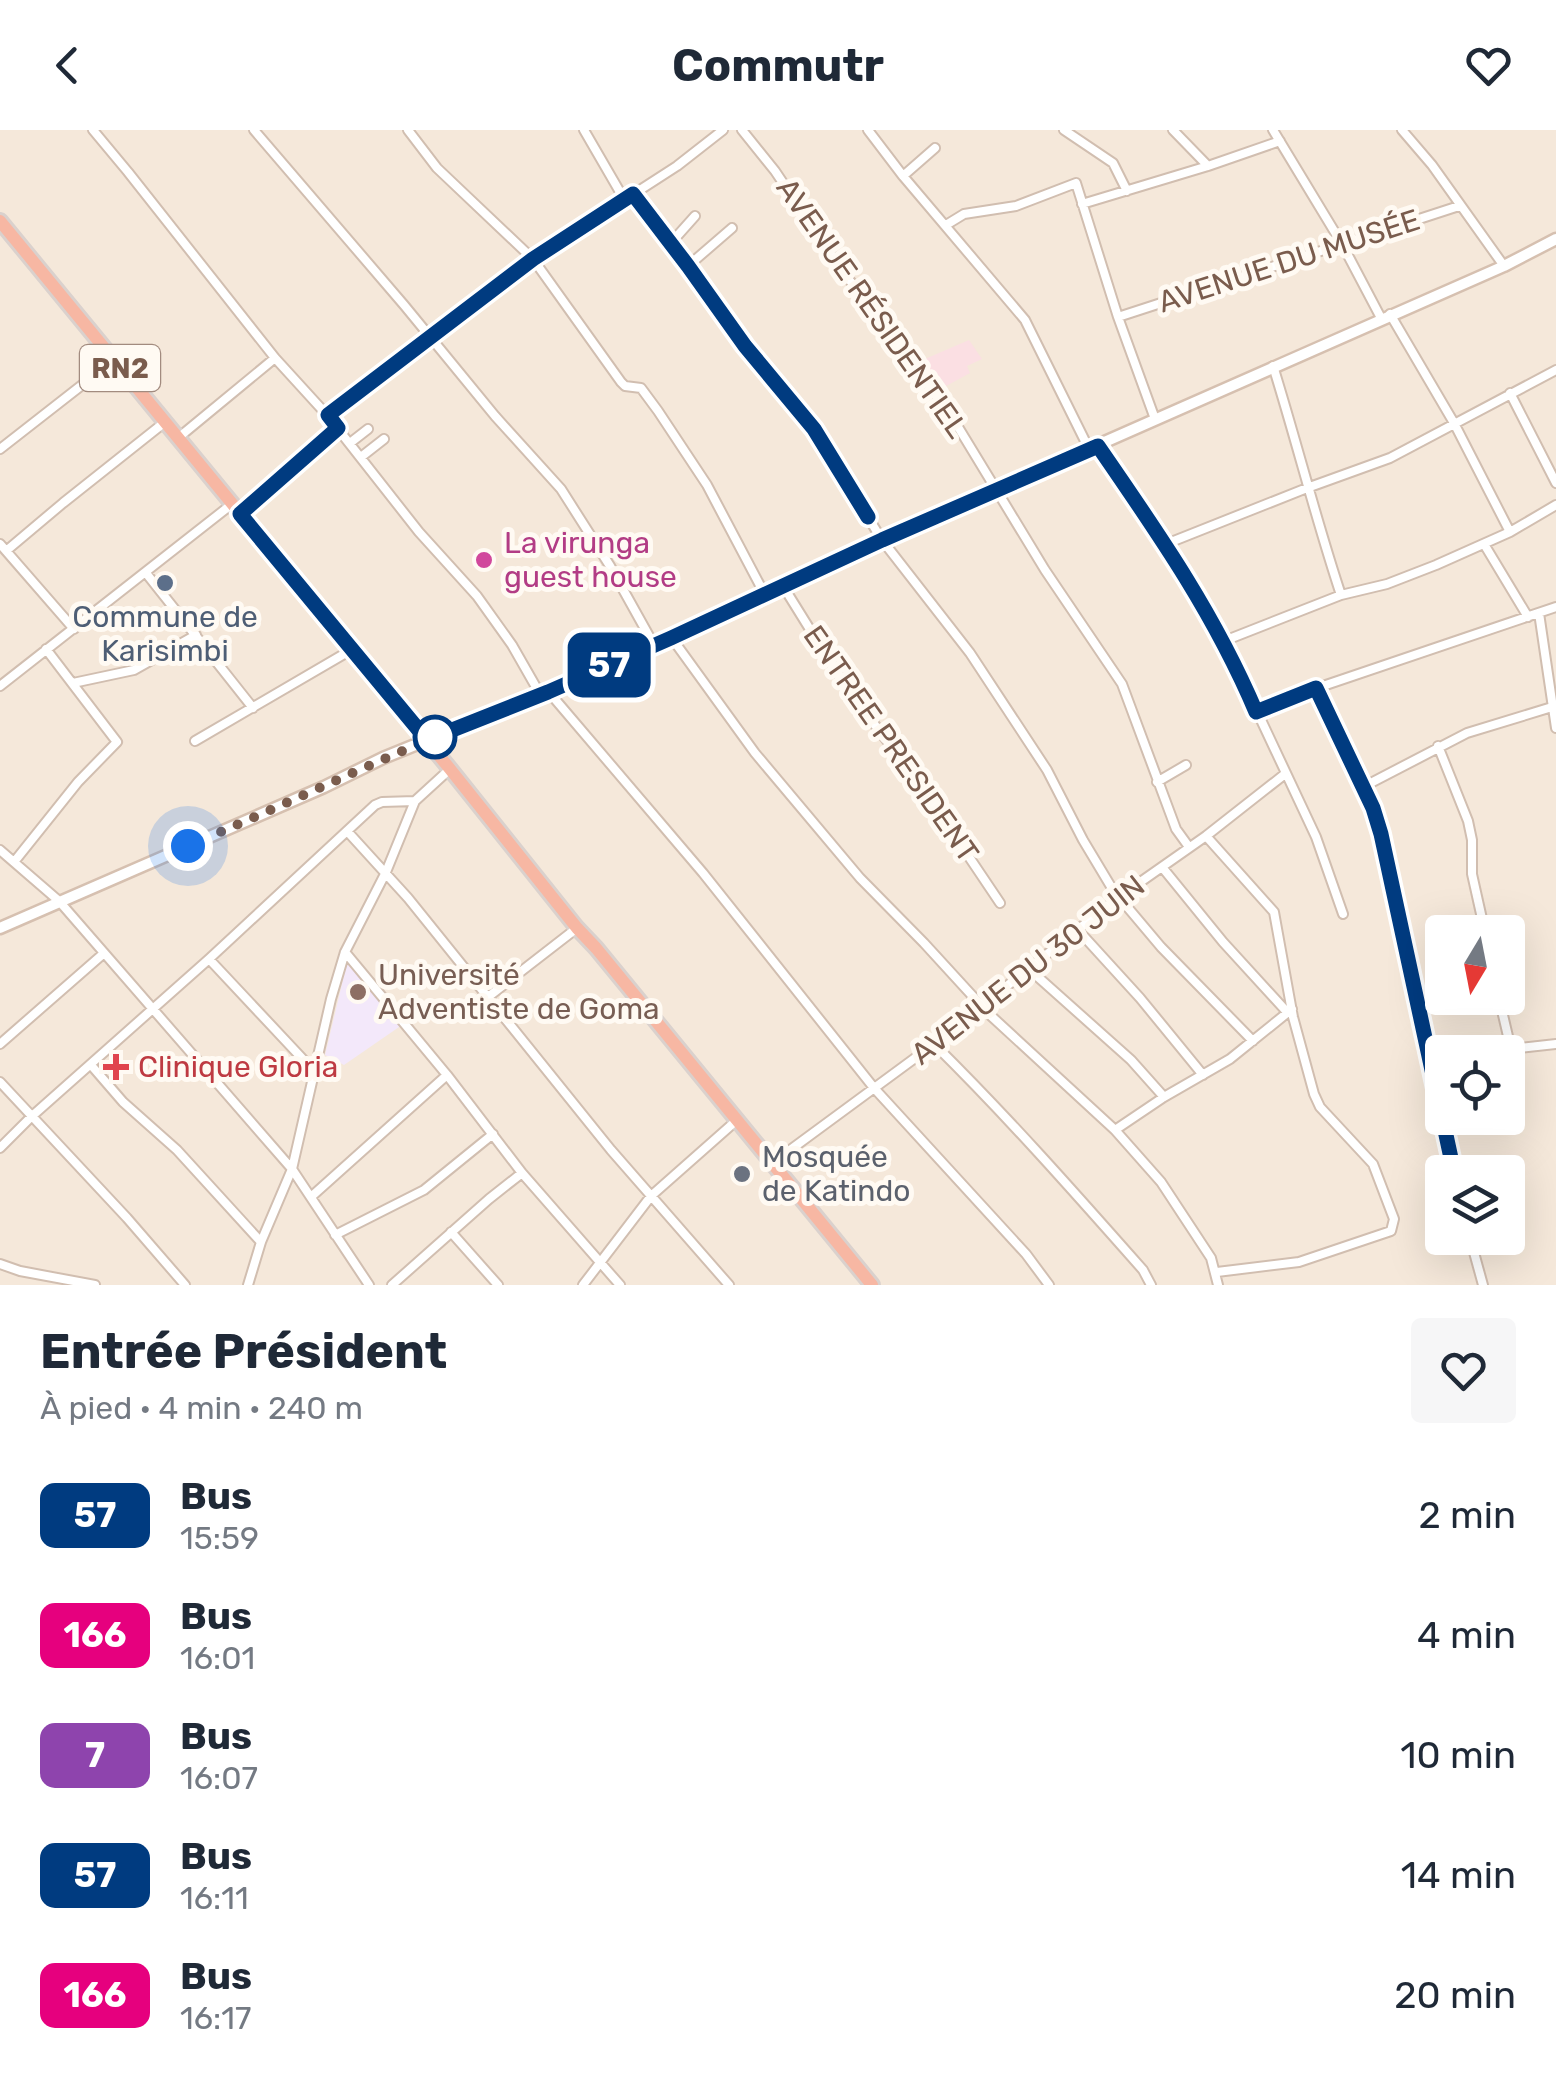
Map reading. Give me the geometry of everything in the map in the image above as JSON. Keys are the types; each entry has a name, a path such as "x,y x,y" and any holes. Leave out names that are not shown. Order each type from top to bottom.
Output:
{"highway":[{"name":"RN2","path":"0,222 872,1285"}],"street":[{"path":"93,130 274,358 328,415 419,532 477,596 544,693 703,873 874,1088 1026,1254 1049,1285"},
{"path":"254,130 549,474 610,566 654,645"},
{"path":"422,130 409,132 437,168 533,259 620,382 641,388 707,486 764,593"},
{"path":"584,130 628,196 688,266 745,346 820,438 882,540 991,684 1047,770 1083,840 1119,896 1160,947 1253,1041"},
{"path":"328,415 533,259 676,166 723,130"},
{"name":"AVENUE RÉSIDENTIEL","path":"742,130 952,417 1122,684 1157,782 1176,828 1189,847"},
{"path":"868,130 1025,320 1094,448 1166,544 1224,641 1321,848 1343,914"},
{"path":"1064,130 1113,163 1127,191"},
{"path":"1172,130 1208,166"},
{"path":"1273,130 1454,424 1510,532"},
{"path":"1402,130 1504,266"},
{"path":"1082,204 1280,141"},
{"path":"904,176 935,148"},
{"path":"946,225 964,214 1016,206 1075,182 1155,418"},
{"name":"AVENUE DU MUSÉE","path":"1118,317 1459,206"},
{"path":"670,244 694,216"},
{"path":"688,266 732,228"},
{"path":"0,928 427,740 671,638 1155,418 1504,266 1556,238"},
{"path":"178,438 274,358"},
{"path":"0,449 114,360"},
{"path":"1272,366 1341,596"},
{"path":"1166,544 1390,458 1556,370"},
{"path":"1510,393 1556,482"},
{"path":"74,628 3,552 165,422"},
{"path":"0,686 146,573 236,510 338,428"},
{"path":"350,443 368,430"},
{"path":"361,457 384,439"},
{"path":"1224,641 1341,596 1400,579 1510,532 1556,504"},
{"path":"1484,544 1528,616"},
{"path":"146,573 252,708"},
{"name":"ENTREE PRESIDENT","path":"783,586 847,689 916,778 1000,902"},
{"path":"1256,712 1556,607"},
{"path":"1539,612 1556,728"},
{"path":"73,684 134,670 196,634"},
{"path":"671,638 755,753 860,878 981,1006 1115,1130 1161,1182 1201,1240 1217,1272 1218,1285"},
{"path":"14,862 69,792 117,742 46,649"},
{"path":"195,741 351,650"},
{"path":"1316,688 1373,808 1425,1036"},
{"path":"1363,787 1438,746 1496,722 1552,707"},
{"path":"1438,746 1468,822 1472,874 1481,915"},
{"path":"1157,782 1186,766"},
{"path":"248,1285 261,1242 292,1169 330,999 345,952 386,872 414,802 450,769"},
{"name":"AVENUE DU 30 JUIN","path":"771,1164 934,1044 1119,896 1206,836 1285,774"},
{"path":"0,1148 375,805 414,802"},
{"path":"347,831 386,872 651,1196 729,1285"},
{"path":"1206,836 1274,912 1289,1010 1316,1101 1373,1164 1394,1219 1391,1231 1299,1262 1217,1272"},
{"path":"0,850 58,901 292,1169 369,1285"},
{"path":"1162,867 1238,960 1289,1010"},
{"path":"488,998 577,928"},
{"path":"1078,930 1203,1075"},
{"path":"345,952 447,1074 522,1173 620,1285"},
{"path":"0,1044 103,954"},
{"path":"209,959 313,1070"},
{"path":"1029,969 1131,1060 1164,1097"},
{"path":"1115,1130 1230,1059 1289,1010"},
{"path":"934,1044 1000,1109 1143,1270 1151,1285"},
{"path":"1525,1047 1556,1044"},
{"path":"92,1064 123,1102 178,1150 261,1242"},
{"path":"312,1196 447,1074"},
{"path":"0,1082 185,1285"},
{"path":"583,1285 651,1196 737,1120"},
{"path":"335,1235 424,1190 492,1134"},
{"path":"392,1285 522,1173"},
{"path":"451,1232 496,1284"},
{"path":"1475,1255 1483,1285"},
{"path":"0,1264 96,1285"},
{"path":"38,1285 42,1274"}],"shaded area":[{"path":"0,130 1556,130 1556,1285 0,1285"},
{"path":"969,340 982,359 967,366 970,373 937,391 918,362"},
{"name":"Université Adventiste de Goma","path":"348,959 402,1025 344,1065 325,1055"}],"bus line":[{"name":"57","path":"868,517 814,429 768,376 633,194 533,259 328,415 338,428 240,514 427,740 548,692 1098,446 1184,572 1224,641 1256,712 1316,688 1373,808 1381,834 1450,1155"}],"place":[{"name":"La virunga guest house","path":"484,560"},
{"name":"Commune de Karisimbi","path":"165,583"},
{"name":"Université Adventiste de Goma","path":"358,992"},
{"name":"Clinique Gloria","path":"116,1067"},
{"name":"Mosquée de Katindo","path":"742,1174"}],"route":[{"path":"188,846 435,737"}]}
